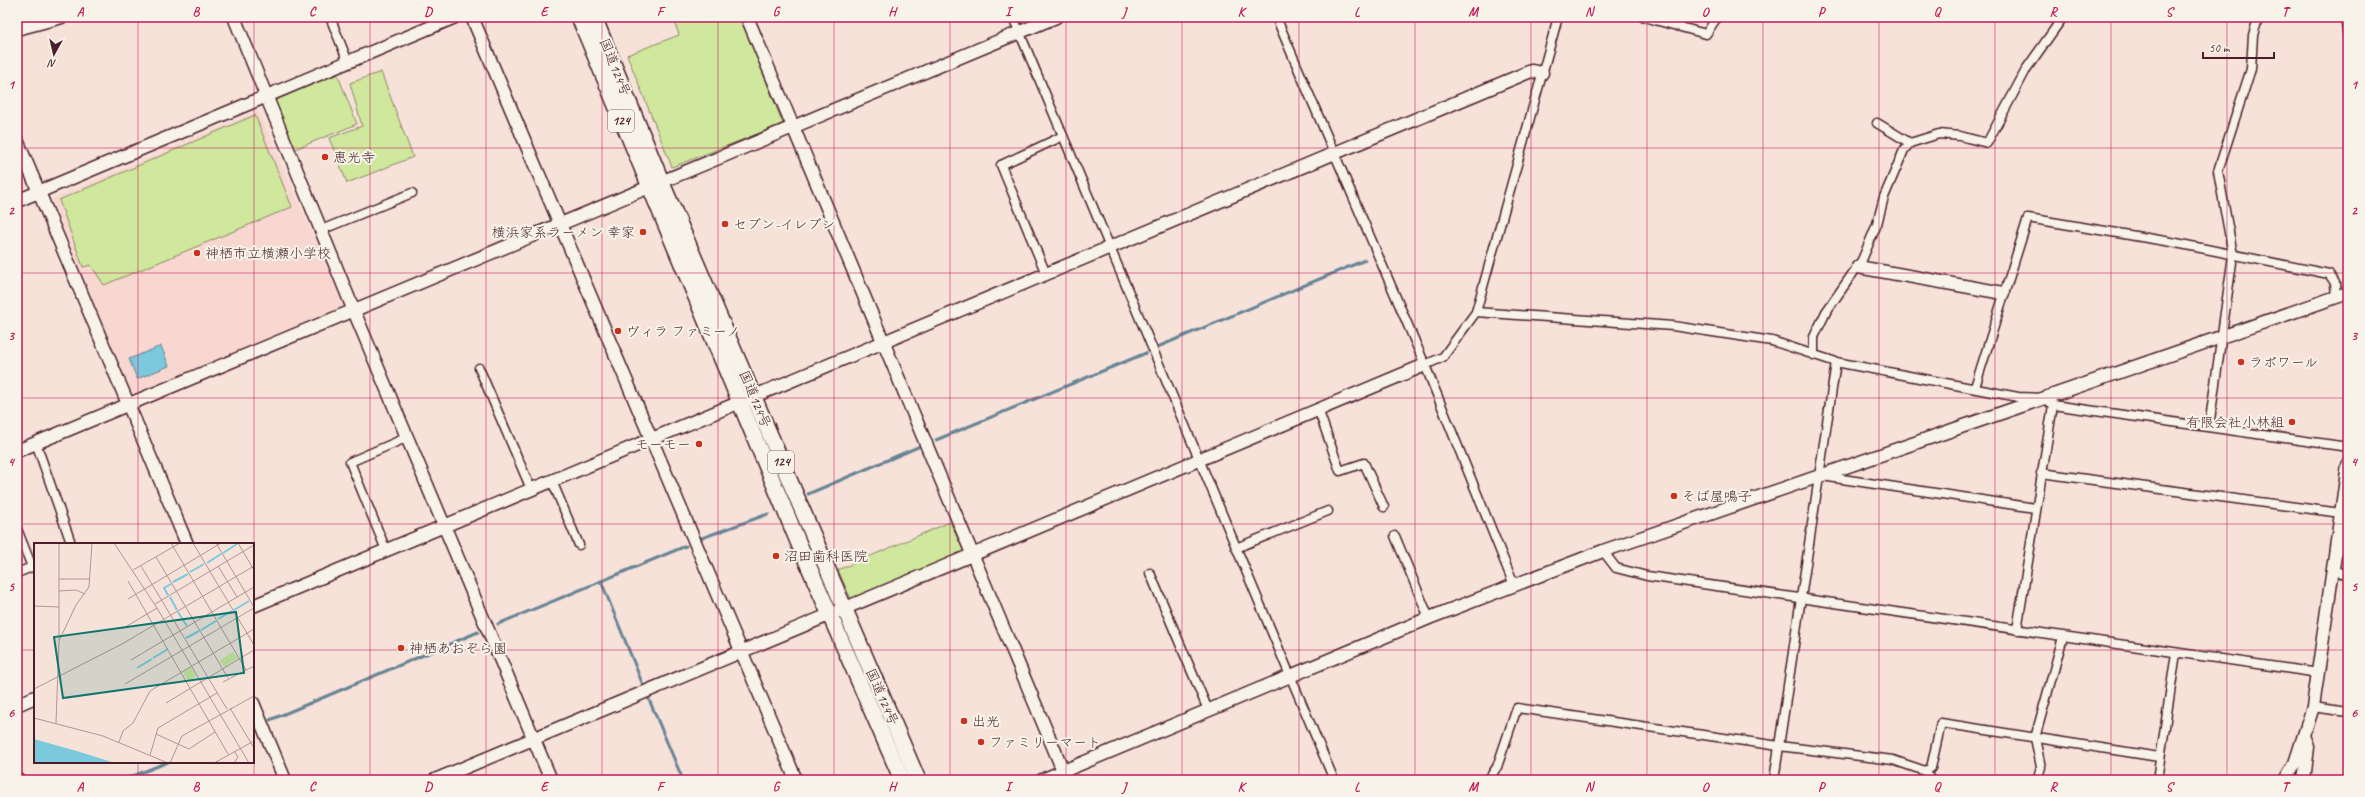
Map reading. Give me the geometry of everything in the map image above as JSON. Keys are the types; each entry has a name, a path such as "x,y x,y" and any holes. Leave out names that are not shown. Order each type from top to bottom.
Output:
{"highway":[{"name":"国道124号","path":"579,17 753,396 918,780"},
{"name":"国道124号","path":"594,17 656,185 740,403 902,780"}],"street":[{"path":"17,29 62,17"},
{"path":"234,17 354,311 551,780"},
{"path":"330,17 348,62"},
{"path":"17,201 455,17"},
{"path":"472,17 562,225 796,780"},
{"path":"747,17 1065,776"},
{"path":"1013,17 1334,780"},
{"path":"17,451 562,225 1056,17"},
{"path":"1276,17 1425,365 1514,585"},
{"path":"435,780 843,607 973,555 1443,357 1476,312 1558,17"},
{"path":"1644,17 1706,34 1717,17"},
{"path":"1814,355 1814,336 1826,312 1858,268 1877,224 1884,196 1904,150 1910,143 1939,134 1960,136 1987,143 2027,68 2063,17"},
{"path":"2209,427 2233,255 2218,171 2251,69 2253,35 2257,22 2261,17"},
{"path":"2345,17 2348,38"},
{"path":"254,606 1531,71 1542,73"},
{"path":"1877,124 1910,143"},
{"path":"1046,274 1001,165 1064,136"},
{"path":"17,140 187,543"},
{"path":"321,230 412,193"},
{"path":"1975,388 2003,293 2028,218 2171,242 2329,274 2335,283 2336,297"},
{"path":"1858,268 2003,293"},
{"path":"1042,780 1065,776 1208,710 1289,675 1429,618 1603,551 1818,475 2048,401 2221,335 2348,292"},
{"path":"1476,312 1673,326 1772,341 1836,362 2018,397 2209,427 2348,446"},
{"path":"1774,780 1800,596 1836,362"},
{"path":"479,368 531,489"},
{"path":"2017,630 2041,473 2048,401"},
{"path":"1318,409 1340,470 1364,463 1384,507"},
{"path":"386,550 350,462 408,437"},
{"path":"36,443 70,540"},
{"path":"2285,780 2295,762 2305,737 2314,706 2348,465"},
{"path":"2041,473 2341,513"},
{"path":"1818,475 2035,508"},
{"path":"552,481 579,545"},
{"path":"1236,548 1328,511"},
{"path":"17,529 32,567 17,573"},
{"path":"1395,536 1429,618"},
{"path":"1603,551 1616,568 1647,576 1800,596 2017,630 2319,673"},
{"path":"2333,571 2348,574"},
{"path":"1150,573 1208,710"},
{"path":"2037,780 2040,767 2035,738 2063,636"},
{"path":"2157,780 2159,757 2176,652"},
{"path":"17,705 34,697"},
{"path":"254,705 285,780"},
{"path":"2314,706 2348,712"},
{"path":"1488,780 1497,767 1517,708 1779,746 1893,760 1925,771 1929,777 1928,780"},
{"path":"1925,771 1931,768 1941,723 2159,757"},
{"path":"2304,780 2308,747 2305,737"}],"shaded area":[{"name":"神栖市立横瀬小学校","path":"258,111 345,307 131,399 52,199"}],"green space":[{"path":"673,17 741,17 783,124 672,167 627,55 679,35"},
{"path":"381,72 413,157 347,183 329,138 362,126 350,83"},
{"path":"337,73 357,124 293,150 274,104 276,100"},
{"path":"255,115 292,207 104,285 91,265 83,267 59,200"},
{"path":"950,522 964,552 852,601 838,570"}],"water":[{"path":"161,346 169,366 137,379 129,359"}],"waterway":[{"path":"1160,346 1365,260"},
{"path":"936,440 1146,353"},
{"path":"808,494 918,447"},
{"path":"702,538 768,514"},
{"path":"498,624 686,546"},
{"path":"601,581 643,685"},
{"path":"270,720 478,632"},
{"path":"648,697 683,780"},
{"path":"123,780 166,763"}],"place":[{"name":"恵光寺","path":"325,157"},
{"name":"セブン-イレブン","path":"725,224"},
{"name":"横浜家系ラーメン 幸家","path":"643,232"},
{"name":"神栖市立横瀬小学校","path":"197,253"},
{"name":"ヴィラ ファミーノ","path":"618,331"},
{"name":"ラポワール","path":"2241,362"},
{"name":"有限会社小林組","path":"2292,422"},
{"name":"モーモー","path":"699,444"},
{"name":"そば屋鳴子","path":"1674,496"},
{"name":"沼田歯科医院","path":"776,556"},
{"name":"神栖あおぞら園","path":"401,648"},
{"name":"出光","path":"964,721"},
{"name":"ファミリーマート","path":"981,742"}]}
